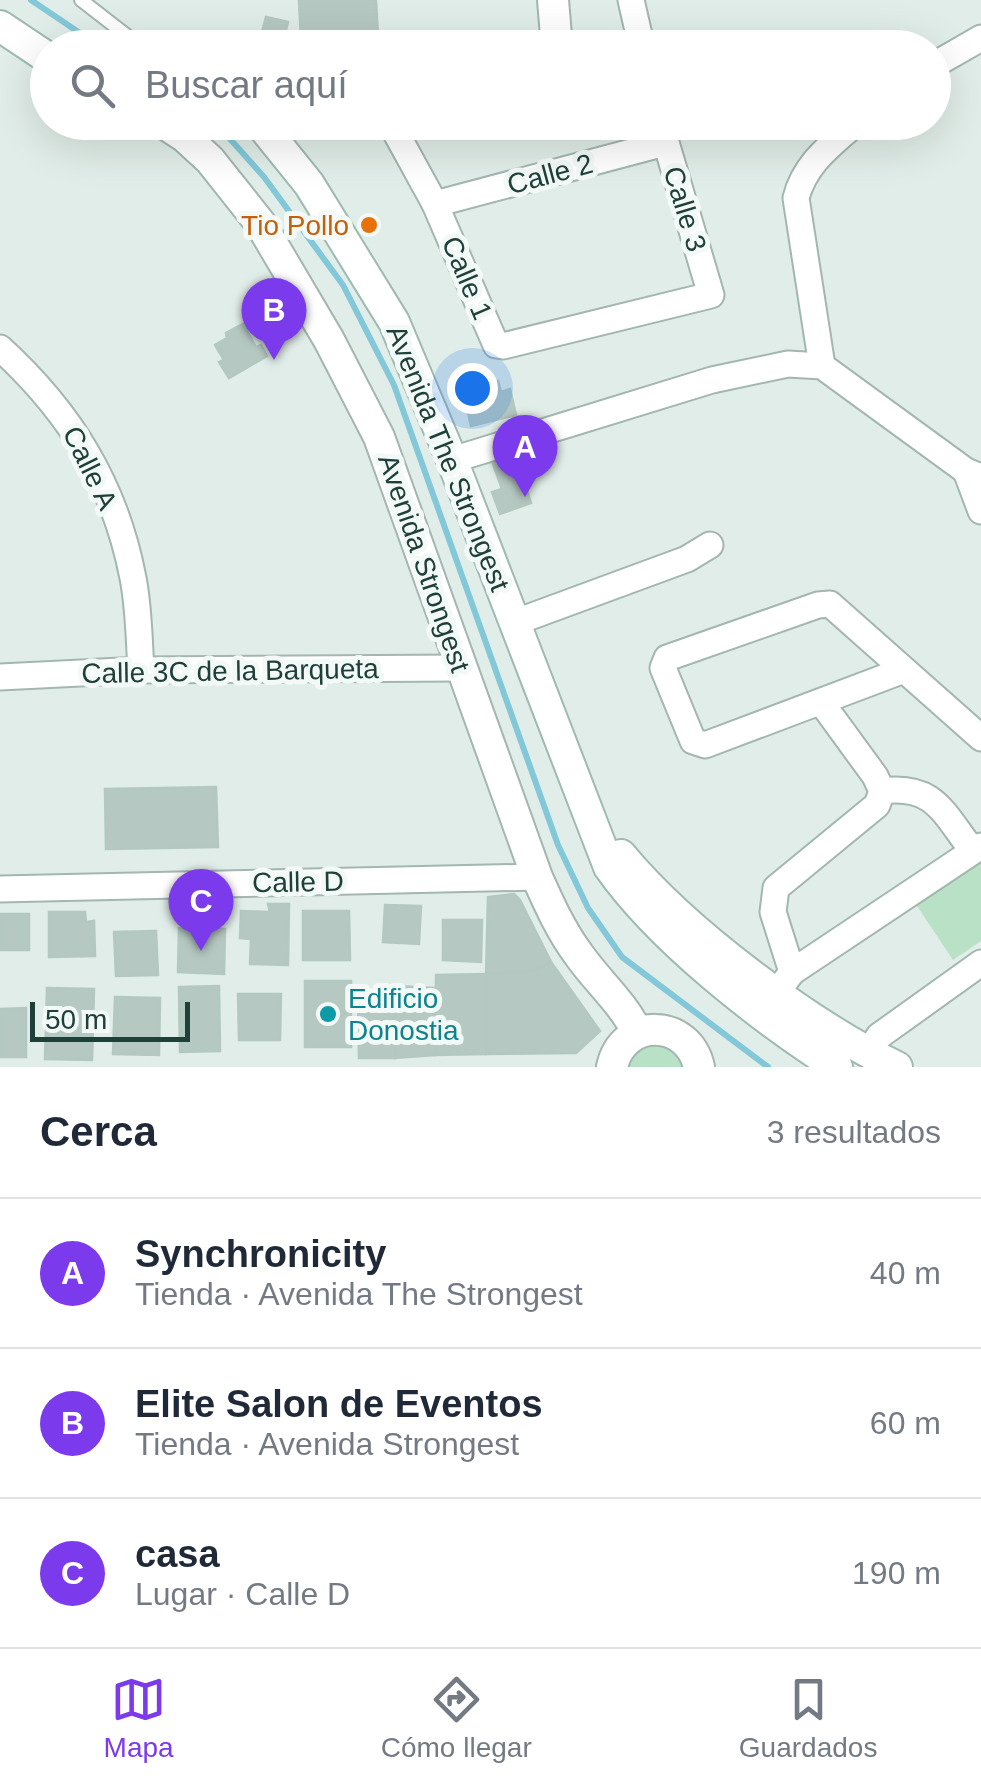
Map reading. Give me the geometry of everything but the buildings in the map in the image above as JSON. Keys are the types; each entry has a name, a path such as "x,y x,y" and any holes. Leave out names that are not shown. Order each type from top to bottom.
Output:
{"main road":[{"path":"553,0 556,30"},
{"path":"0,26 30,46"},
{"name":"Avenida Strongest","path":"188,140 210,160 260,224 329,340 379,437 537,877 559,925 629,1015 637,1032"},
{"name":"Avenida The Strongest","path":"274,140 309,184 394,322 591,818 640,877 697,928 864,1060 897,1067"},
{"name":"Avenida The Strongest","path":"777,993 837,1067"},
{"path":"612,1067 620,1047 637,1032 652,1028 680,1036 690,1046 699,1067"}],"street":[{"path":"631,0 638,30"},
{"path":"951,56 981,38"},
{"name":"Calle 1","path":"400,140 435,204 496,344 510,346 711,295"},
{"name":"Calle 2","path":"435,204 640,140"},
{"name":"Calle 3","path":"664,140 711,295"},
{"path":"822,366 796,198 802,179 837,140"},
{"name":"Calle A","path":"0,348 64,414 108,492 133,578 142,670"},
{"path":"452,460 712,380 788,364 822,366 973,474 981,511"},
{"path":"516,622 687,559 710,544"},
{"path":"904,670 705,745 693,741 662,668 667,658 830,604 981,738"},
{"name":"Calle 3C de la Barqueta","path":"0,677 142,670 460,668"},
{"path":"821,702 882,791"},
{"path":"777,993 977,849 935,802 918,790 882,791"},
{"path":"777,993 773,912 776,888 877,805 882,791"},
{"name":"Calle D","path":"0,889 537,877"},
{"path":"864,1060 879,1036 981,963"}],"lane":[{"path":"81,0 120,30"}],"green space":[{"path":"981,859 981,941 953,960 915,903"},
{"path":"649,1043 670,1045 687,1067 625,1067 631,1053"}],"waterway":[{"path":"31,0 75,30"},
{"path":"231,140 264,177 343,285 394,385 558,845 588,908 622,957 768,1067"}],"place":[{"name":"Tio Pollo","path":"369,225"},
{"name":"Elite Salon de Eventos","path":"274,360"},
{"name":"Synchronicity","path":"525,497"},
{"name":"casa","path":"201,951"},
{"name":"Edificio Donostia","path":"328,1014"}]}
